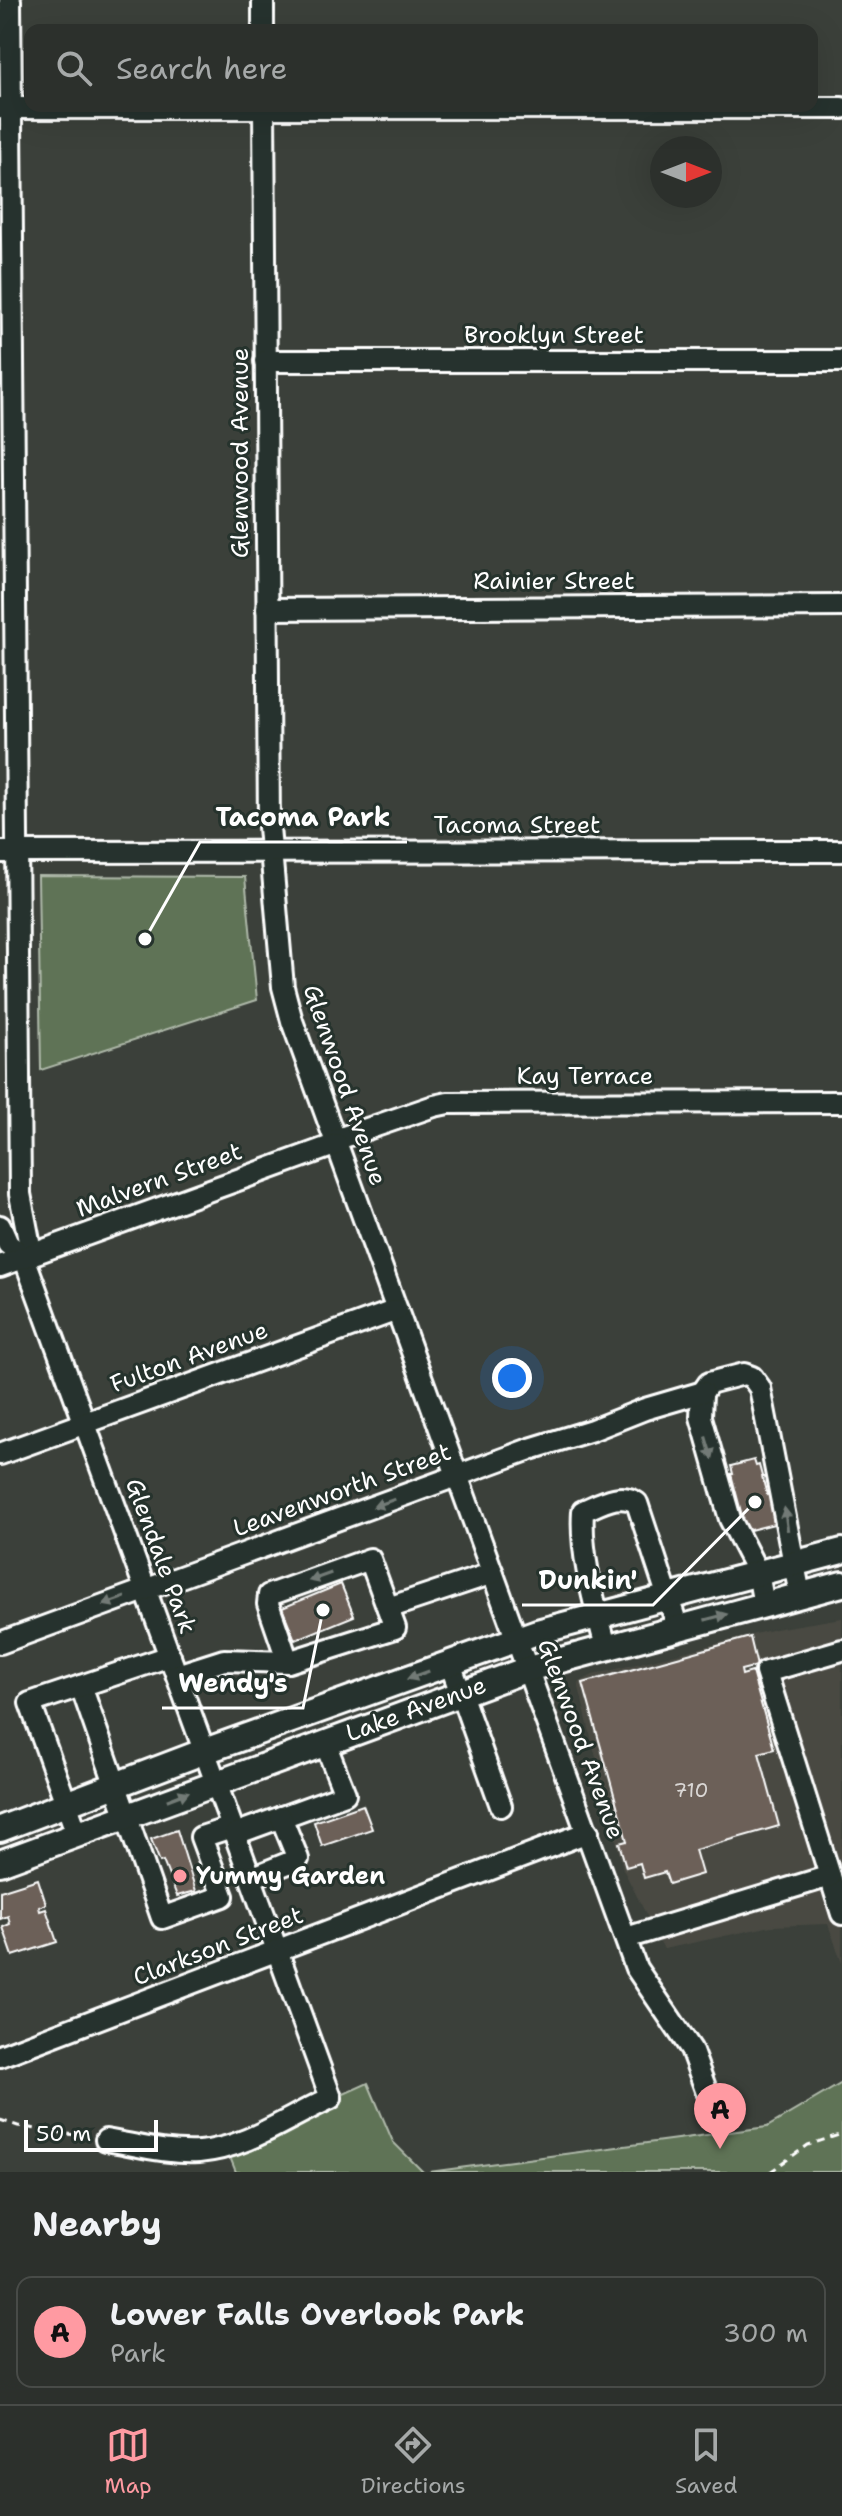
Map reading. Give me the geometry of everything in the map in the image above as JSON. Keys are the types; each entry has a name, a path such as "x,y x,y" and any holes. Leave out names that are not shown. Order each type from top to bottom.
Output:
{"main road":[{"name":"Lake Avenue","path":"0,1829 205,1751 517,1639 842,1551"},
{"name":"Lake Avenue","path":"0,1863 528,1669 842,1584"}],"street":[{"name":"Glendale Park","path":"10,0 6,108 9,1083 20,1201 29,1241 24,1257"},
{"path":"263,0 263,24"},
{"path":"818,108 842,108"},
{"name":"Glenwood Avenue","path":"264,112 270,852 285,999 636,1968 691,2049 706,2090"},
{"name":"Brooklyn Street","path":"265,361 842,361"},
{"name":"Rainier Street","path":"267,609 842,606"},
{"name":"Tacoma Street","path":"8,852 842,851"},
{"name":"Kay Terrace","path":"336,1142 448,1103 842,1102"},
{"name":"Malvern Street","path":"0,1266 336,1142"},
{"name":"Glendale Park","path":"0,1226 8,1244 24,1257 331,2098 243,2142 212,2150 172,2151 98,2139"},
{"name":"Fulton Avenue","path":"0,1454 397,1310"},
{"name":"Leavenworth Street","path":"0,1643 645,1409 703,1392 709,1383 744,1374 757,1382 764,1399 794,1563"},
{"path":"703,1392 701,1417 705,1433 730,1519 758,1573 764,1605"},
{"path":"606,1647 590,1577 583,1511 612,1499 630,1498 637,1503 678,1628"},
{"path":"177,1675 224,1660 288,1662 395,1628 370,1559 269,1595 268,1604 288,1662"},
{"path":"794,1563 800,1595"},
{"path":"388,1608 493,1573"},
{"path":"842,1650 766,1672 842,1914"},
{"path":"77,1834 30,1703 170,1656"},
{"path":"450,1663 501,1806"},
{"path":"81,1686 162,1918 223,1896 298,1859 281,1817"},
{"path":"223,1896 201,1837 281,1817 345,1794 325,1743"},
{"name":"Clarkson Street","path":"0,2056 588,1832"},
{"path":"626,1938 830,1876"}],"path":[{"path":"0,2120 18,2126 98,2139"},
{"path":"770,2172 808,2145 842,2134"}],"shaded area":[{"path":"842,1618 842,1963 828,1924 771,1926 664,1949 623,1869 578,1683 593,1675 775,1629"}],"green space":[{"path":"38,876 245,877 257,1000 41,1070"},
{"path":"368,2083 393,2142 423,2172 236,2172 226,2147"},
{"path":"842,2083 842,2172 429,2172 767,2127"}],"building":[{"path":"754,1460 756,1466 759,1465 767,1495 770,1494 774,1524 746,1531 731,1466"},
{"path":"341,1584 354,1616 295,1640 282,1608"},
{"path":"750,1637 757,1666 741,1670 742,1675 752,1672 774,1749 759,1753 779,1826 695,1850 702,1874 669,1884 665,1872 644,1878 640,1863 626,1867 619,1843 627,1841 583,1683"},
{"path":"363,1805 372,1829 322,1846 314,1822"},
{"name":"Yummy Garden","path":"177,1830 196,1891 177,1896 151,1839"},
{"path":"38,1879 46,1904 39,1907 40,1911 46,1909 57,1942 13,1956 3,1927 10,1924 8,1916 0,1919 0,1891"},
{"path":"715,2086 722,2105 702,2112 696,2094"}],"place":[{"name":"Tacoma Park","path":"145,939"},
{"name":"Dunkin'","path":"755,1502"},
{"name":"Wendy's","path":"323,1610"},
{"name":"Yummy Garden","path":"180,1876"},
{"name":"Lower Falls Overlook Park","path":"720,2149"}]}
